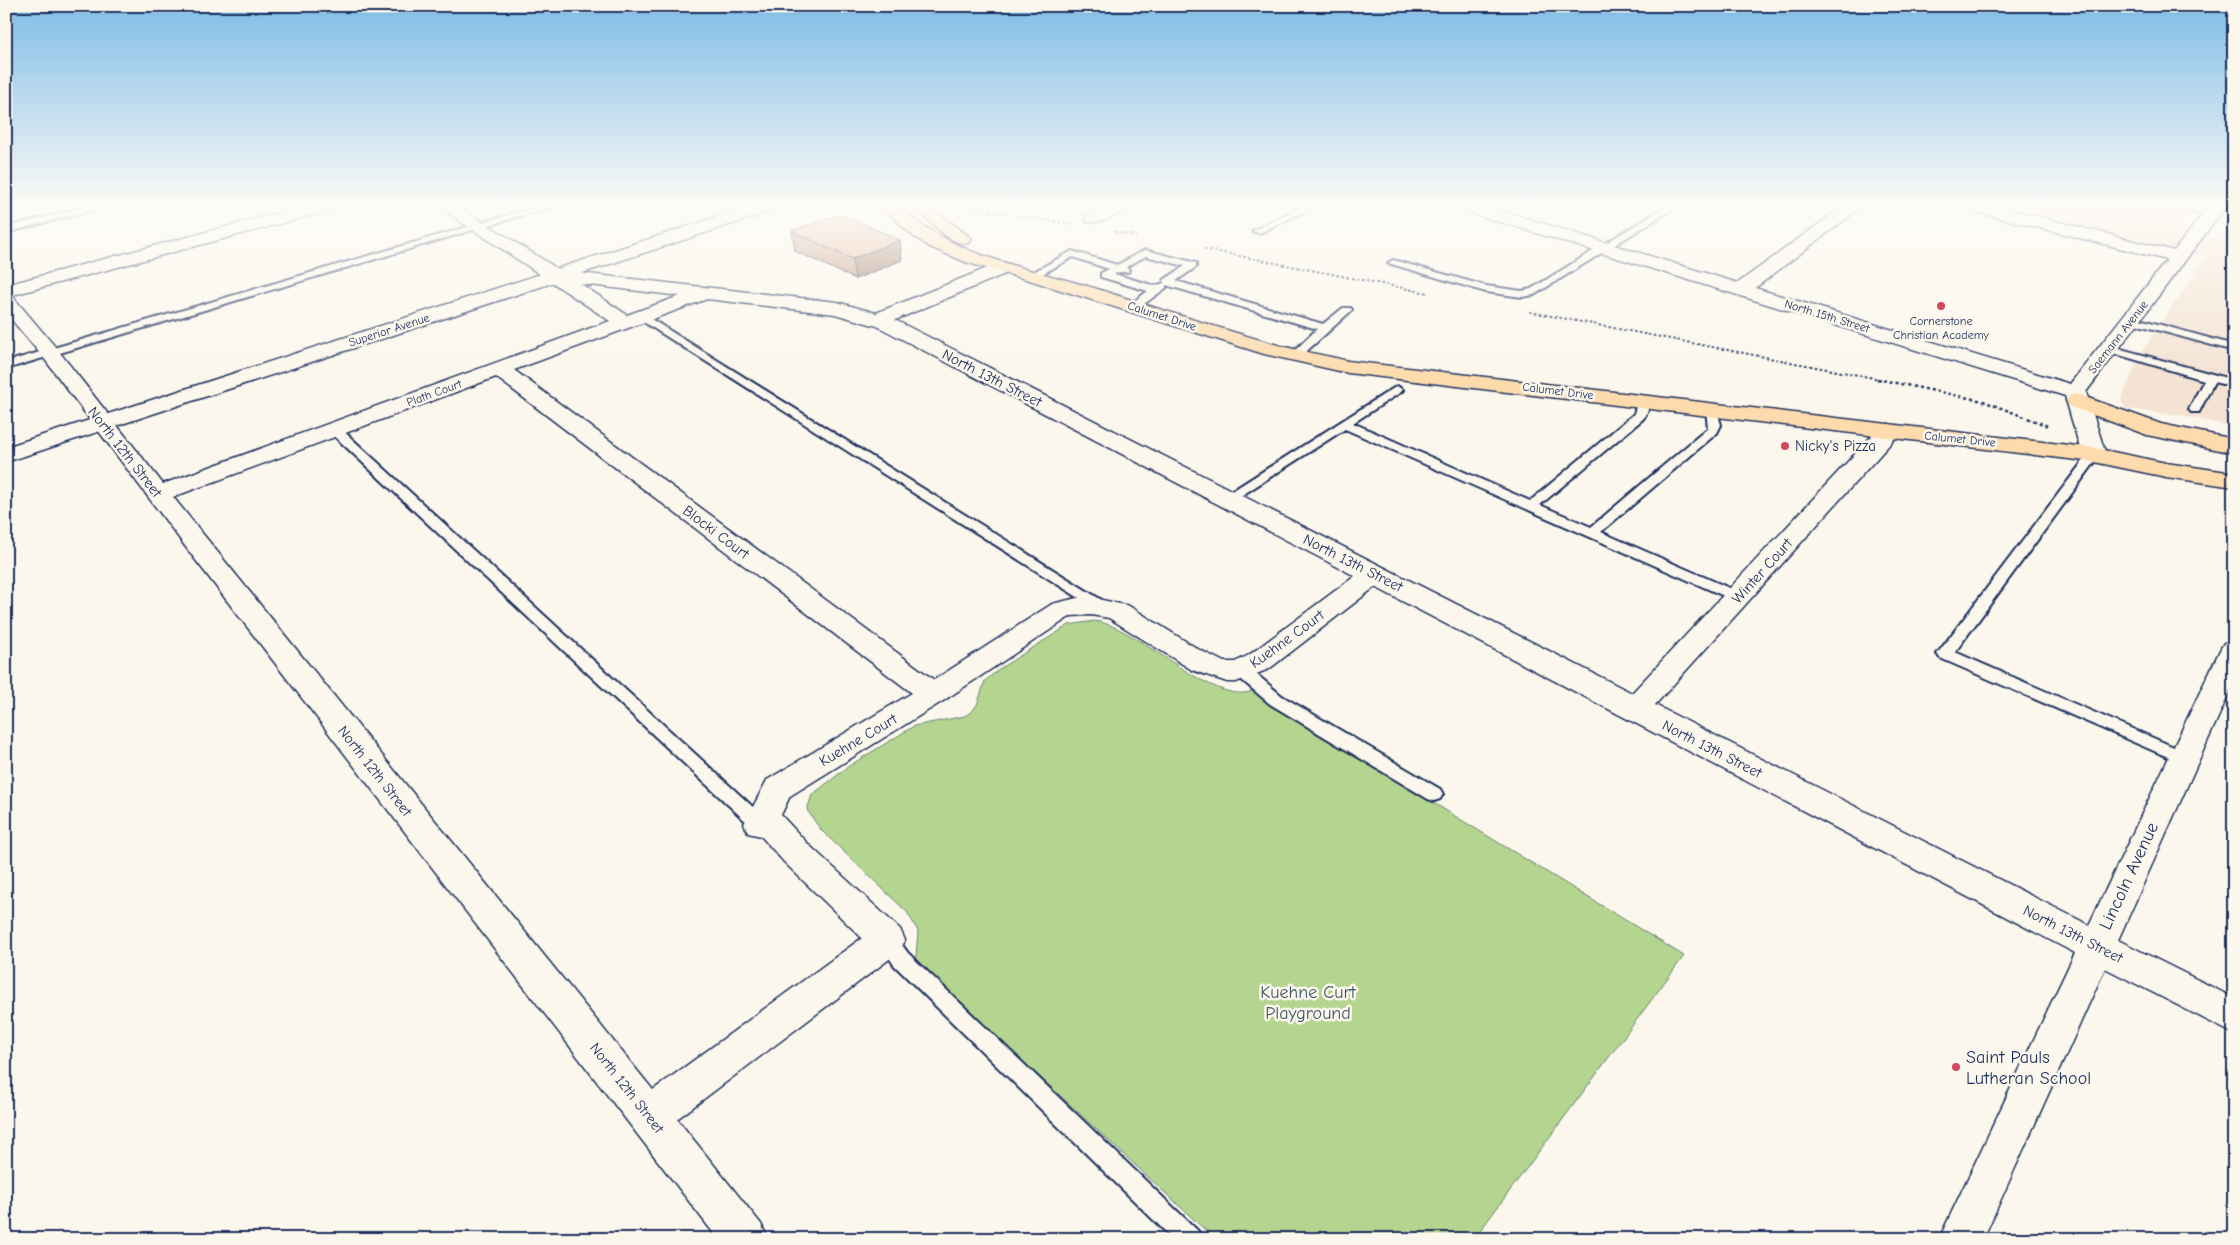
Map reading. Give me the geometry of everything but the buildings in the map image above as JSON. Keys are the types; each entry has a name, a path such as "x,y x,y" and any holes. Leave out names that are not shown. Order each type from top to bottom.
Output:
{"main road":[{"path":"985,263 1001,269 1033,275"},
{"path":"1010,263 1033,275"},
{"name":"Calumet Drive","path":"1033,275 1295,356 1348,367 1540,388 1642,402 2094,455 2173,472 2234,480"},
{"path":"2076,397 2155,430 2234,446"},
{"name":"Calumet Drive","path":"2094,455 2139,453 2234,462"}],"street":[{"path":"6,291 111,263"},
{"name":"North 13th Street","path":"536,263 556,276 837,308 877,320 1376,574 1634,709 2234,1017"},
{"name":"Superior Avenue","path":"6,455 595,263"},
{"name":"North 15th Street","path":"1654,263 2076,397"},
{"path":"1741,290 1777,263"},
{"name":"Saemann Avenue","path":"2076,397 2176,263"},
{"path":"877,320 1001,269"},
{"path":"556,276 634,320"},
{"name":"Plath Court","path":"158,494 709,292"},
{"name":"North 12th Street","path":"6,301 50,353 158,494 746,1239"},
{"name":"Blocki Court","path":"499,369 933,694"},
{"path":"2076,397 2094,455"},
{"name":"Winter Court","path":"1634,709 1889,431"},
{"name":"Kuehne Court","path":"760,824 778,788 933,694 1062,610 1082,606 1103,607 1119,612 1210,667 1228,672 1242,671 1259,662 1376,574"},
{"name":"Lincoln Avenue","path":"1961,1239 2234,650"},
{"path":"649,1116 887,940 796,853 768,822 760,824"}],"lane":[{"path":"6,366 356,263"},
{"path":"1033,275 1055,263"},
{"path":"1101,263 1131,272"},
{"path":"1126,263 1105,275 1156,290"},
{"path":"1133,307 1193,265 1185,263"},
{"path":"1393,263 1490,289 1523,295 1534,292 1581,263"},
{"path":"1165,268 1182,273"},
{"path":"1151,278 1325,328"},
{"path":"1295,356 1347,310"},
{"path":"634,320 1103,607"},
{"path":"2132,320 2234,348"},
{"path":"2110,349 2234,384"},
{"path":"2195,410 2211,378"},
{"path":"1228,498 1397,390"},
{"path":"1531,506 1639,416 1642,411 1642,402"},
{"path":"1592,533 1712,430 1715,423 1712,410"},
{"path":"1344,424 1738,597"},
{"path":"334,429 760,824"},
{"path":"2094,455 1945,654 2184,758"},
{"path":"1242,671 1276,700 1434,794"},
{"path":"887,940 901,959 1190,1239"}],"shaded area":[{"path":"2202,263 2234,263 2234,427 2179,415 2126,409 2121,400 2142,351"}],"green space":[{"name":"Kuehne Curt Playground","path":"1094,621 1112,626 1133,637 1177,666 1221,689 1240,693 1256,689 1432,802 1684,956 1474,1239 1215,1239 922,968 916,957 918,931 907,912 821,830 807,810 812,795 849,766 914,726 965,716 977,705 985,681 999,669 1069,625"}],"place":[{"name":"Cornerstone Christian Academy","path":"1941,306"},
{"name":"Nicky's Pizza","path":"1785,446"},
{"name":"Saint Pauls Lutheran School","path":"1956,1067"}]}
